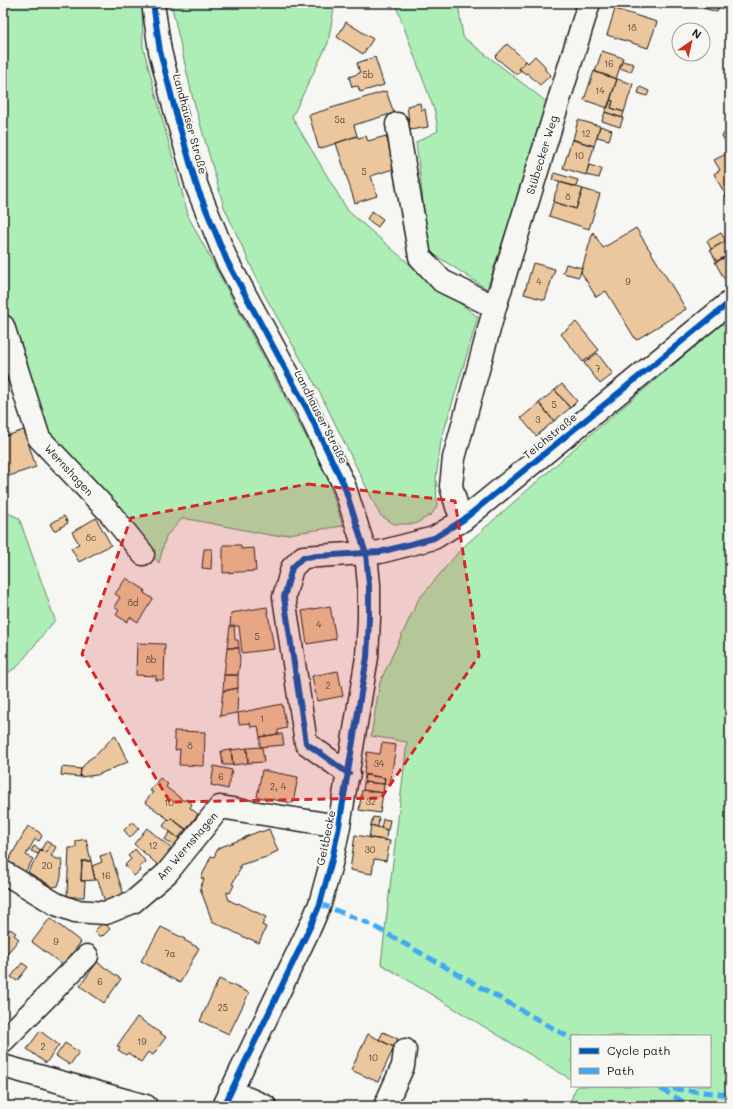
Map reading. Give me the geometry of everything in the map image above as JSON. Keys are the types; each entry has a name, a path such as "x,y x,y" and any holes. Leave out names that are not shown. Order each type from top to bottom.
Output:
{"street":[{"name":"Landhauser Straße","path":"153,3 160,50 176,114 197,187 227,262 307,409 344,485 366,554"},
{"name":"Stübecker Weg","path":"463,520 457,507 451,486 454,458 495,306 588,3"},
{"path":"397,124 420,257 442,281 495,306"},
{"name":"Teichstraße","path":"366,554 380,552 434,538 463,520 730,302"},
{"name":"Wernshagen","path":"3,326 39,438 109,512 143,554"},
{"path":"348,774 306,743 284,597 292,568 303,557 366,554"},
{"name":"Geitbecke","path":"227,1099 311,925 320,904 332,860 367,657 369,584 366,554"},
{"name":"Am Wernshagen","path":"3,872 56,904 75,911 106,913 133,902 167,873 220,807 339,826"},
{"path":"3,1041 87,956"},
{"path":"385,1106 403,1066 405,1050"},
{"path":"3,1066 146,1106"},
{"path":"227,1099 265,1106"}],"highlighted area":[{"path":"308,484 455,501 479,656 381,798 170,802 82,654 131,518"}],"green space":[{"path":"3,3 142,3 143,47 189,218 327,476 343,526 275,536 183,518 166,536 159,563 43,432 21,362 3,367"},
{"path":"171,3 335,3 328,43 292,117 348,211 414,268 478,317 441,441 436,478 437,506 432,514 415,524 394,524 380,515 321,395 264,294 224,207 192,95"},
{"path":"395,3 458,3 463,37 548,103 487,289 429,251 416,142 438,131 435,112"},
{"path":"730,317 730,1106 568,1106 577,1087 711,1087 711,1035 571,1035 571,1079 381,964 407,742 371,736 380,682 418,600 461,549 584,440"},
{"path":"3,511 19,518 55,620 17,667 3,676"}],"building":[{"path":"705,3 719,5 717,12 703,8"},
{"path":"615,9 657,22 648,48 607,35"},
{"path":"346,22 373,39 363,54 337,37"},
{"path":"507,44 526,61 519,69 521,70 517,75 495,57"},
{"path":"602,51 623,58 616,79 595,72"},
{"path":"535,56 545,66 545,70 551,75 540,85 527,73 526,74 519,69 526,61 528,63"},
{"path":"375,57 384,85 360,92 358,86 352,87 349,77 360,73 357,63"},
{"path":"622,61 634,64 631,72 620,68"},
{"path":"594,71 617,79 608,108 584,100"},
{"path":"617,79 633,84 624,112 611,108 613,101 610,100"},
{"path":"640,87 649,91 647,96 638,93"},
{"path":"386,91 394,113 354,125 357,136 319,149 309,115"},
{"path":"610,100 613,101 611,108 624,112 622,118 605,112"},
{"path":"420,103 421,110 425,109 428,127 410,130 407,106"},
{"path":"605,112 623,118 620,127 602,121"},
{"path":"578,120 600,126 594,146 573,140"},
{"path":"730,125 730,149 722,136"},
{"path":"600,126 612,130 609,140 597,137"},
{"path":"357,136 358,138 366,136 368,141 386,136 396,168 371,176 377,196 355,203 336,143"},
{"path":"572,139 594,146 586,175 563,168"},
{"path":"730,152 730,203 714,174 720,170 714,160"},
{"path":"589,165 602,169 599,178 586,175"},
{"path":"554,173 578,180 576,187 552,180"},
{"path":"560,182 583,189 576,209 554,202 555,194"},
{"path":"583,189 600,194 589,229 549,216 554,200 554,202 576,209"},
{"path":"372,211 383,219 378,227 367,219"},
{"path":"636,228 686,309 636,340 606,291 596,297 581,272 593,232 603,248"},
{"path":"721,233 726,241 711,249 707,241"},
{"path":"727,240 730,246 730,254 717,262 710,250"},
{"path":"730,254 730,279 726,282 715,262"},
{"path":"533,263 555,269 545,300 524,294"},
{"path":"566,264 582,268 579,277 563,273"},
{"path":"576,322 599,350 583,362 561,334"},
{"path":"597,353 613,374 600,384 584,363"},
{"path":"562,384 577,401 570,408 555,390"},
{"path":"555,390 570,408 554,421 539,403"},
{"path":"539,403 554,421 536,436 521,418"},
{"path":"24,430 36,467 3,478 3,437"},
{"path":"64,516 68,523 54,531 50,524"},
{"path":"96,518 111,545 79,562 71,548 79,544 72,532"},
{"path":"223,545 241,545 241,549 254,548 256,571 223,573"},
{"path":"204,549 212,549 211,569 202,568"},
{"path":"126,578 145,590 144,593 153,599 138,622 130,617 127,622 116,615 119,610 114,607 120,597 115,594"},
{"path":"330,606 336,639 307,644 302,611"},
{"path":"267,607 274,649 242,653 239,626 230,626 231,613"},
{"path":"234,625 235,640 238,640 239,648 227,648 230,626"},
{"path":"137,643 165,644 164,680 156,680 156,676 136,675"},
{"path":"227,648 239,648 240,661 238,675 224,675"},
{"path":"338,671 343,696 317,701 312,676"},
{"path":"224,675 238,675 238,688 223,691"},
{"path":"238,688 237,713 220,716 223,691"},
{"path":"282,704 287,728 278,730 278,734 260,737 258,726 251,727 250,723 239,724 238,713"},
{"path":"174,731 205,732 204,766 179,765 180,749 175,750 176,740 174,740"},
{"path":"282,734 284,745 260,747 260,737"},
{"path":"115,735 128,762 97,775 80,777 81,769 88,760 96,755"},
{"path":"382,743 396,745 390,785 384,784 385,778 364,774 367,752 380,754"},
{"path":"262,747 264,762 248,763 247,748"},
{"path":"247,748 248,763 233,765 231,750"},
{"path":"231,750 233,765 223,765 221,751"},
{"path":"214,766 232,770 228,789 211,785"},
{"path":"62,767 81,769 80,777 61,775"},
{"path":"262,770 298,777 293,803 257,797"},
{"path":"365,775 385,778 384,784 364,782"},
{"path":"160,778 168,784 166,787 184,801 186,799 192,804 190,808 198,814 186,830 171,818 169,820 145,802 153,792 150,791"},
{"path":"364,782 384,784 383,793 363,790"},
{"path":"362,790 383,793 380,813 359,810"},
{"path":"373,817 379,818 378,827 371,825"},
{"path":"171,818 186,829 178,838 163,826 168,819 169,820"},
{"path":"383,819 390,820 388,830 381,828"},
{"path":"132,822 139,828 130,838 124,830"},
{"path":"371,825 387,830 386,840 369,838"},
{"path":"28,826 39,832 42,836 39,841 35,839 26,855 33,859 24,874 7,863"},
{"path":"147,828 172,849 158,865 134,844"},
{"path":"269,829 278,851 269,855 270,856 240,865 239,867 241,868 232,884 234,885 230,893 227,892 229,900 266,917 262,925 266,927 259,943 212,921 200,888 204,879 201,878 211,856 214,857 218,848 260,831"},
{"path":"170,832 181,840 175,847 165,839"},
{"path":"355,835 390,841 386,861 374,859 372,874 350,870"},
{"path":"86,839 91,861 82,861 81,881 85,881 84,897 67,897 69,848 76,848 76,841"},
{"path":"46,841 51,844 46,853 41,850"},
{"path":"51,844 56,847 51,856 57,859 62,859 61,877 58,886 53,887 28,872 41,850 46,853"},
{"path":"34,846 41,850 38,854 31,851"},
{"path":"135,849 146,862 139,867 141,870 134,876 125,865 131,859 128,856"},
{"path":"110,853 124,895 105,902 98,880 95,880 92,866 102,862 100,856"},
{"path":"82,861 91,861 95,880 81,881"},
{"path":"50,918 81,942 63,965 32,942"},
{"path":"104,922 110,929 100,937 94,931"},
{"path":"3,927 16,933 14,935 19,939 7,954 8,958 3,960"},
{"path":"161,927 199,948 180,983 141,961"},
{"path":"97,962 121,979 104,1003 80,986"},
{"path":"22,963 28,967 17,981 11,977"},
{"path":"219,979 249,993 229,1034 200,1021"},
{"path":"137,1017 166,1037 153,1055 148,1052 141,1062 128,1053 126,1055 118,1050 120,1047 117,1046"},
{"path":"40,1031 59,1045 46,1063 27,1049"},
{"path":"383,1032 398,1039 394,1047 379,1040"},
{"path":"368,1034 394,1047 378,1082 351,1070"},
{"path":"65,1043 79,1052 70,1065 56,1056"},
{"path":"71,1098 86,1102 85,1106 69,1106"}],"marked path":[{"path":"320,904 368,923 571,1038"},
{"path":"658,1087 730,1095"},
{"path":"661,1089 691,1106"}],"cycle path":[{"path":"153,3 160,51 197,187 227,261 307,409 344,485 366,554 369,585 367,657 339,826 332,860 320,904 224,1106"},
{"path":"349,774 306,743 284,597 292,568 303,557 380,552 434,538 463,520 730,302"}]}
